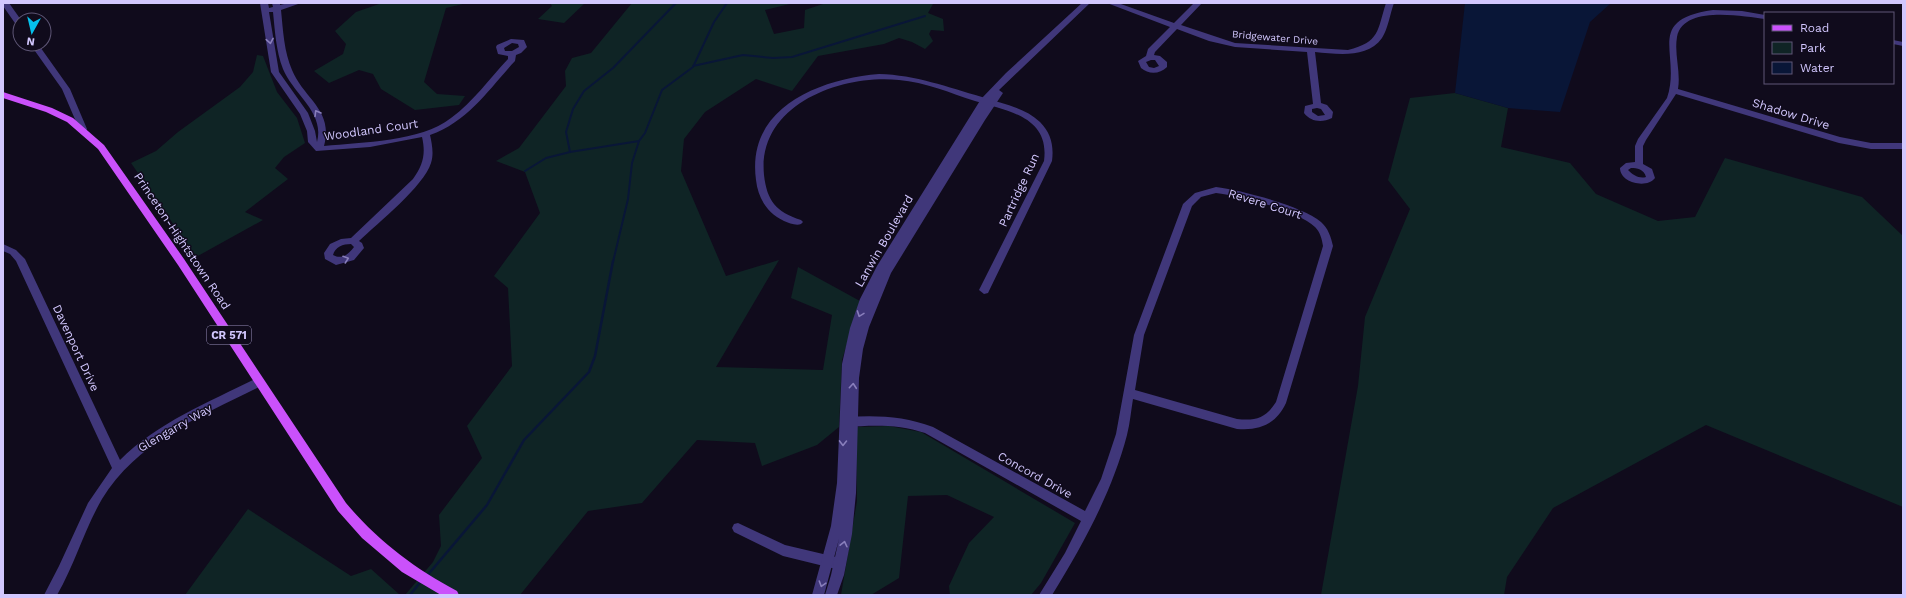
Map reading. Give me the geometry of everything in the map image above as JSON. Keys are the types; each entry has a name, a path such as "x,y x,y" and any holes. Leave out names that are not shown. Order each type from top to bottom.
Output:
{"main road":[{"name":"Princeton-Hightstown Road","path":"3,94 57,113 70,120 83,129 101,147 188,271 259,382 327,484 356,524 383,550 420,577 452,595"}],"street":[{"path":"5,3 12,13"},
{"path":"276,6 287,70 319,115 324,128 324,138 320,149 312,142 313,132 309,120 280,82 275,72 264,7 297,3"},
{"name":"Lanwin Boulevard","path":"831,595 848,422 847,364 855,328 865,299 880,269 988,102 1009,75 1086,3"},
{"name":"Lanwin Boulevard","path":"988,102 1094,3"},
{"name":"Bridgewater Drive","path":"1111,3 1175,27 1235,45 1311,51 1348,52 1371,45 1379,37 1390,3"},
{"path":"1150,58 1152,51 1198,3"},
{"path":"1639,166 1639,146 1642,139 1671,98 1674,90 1676,82 1673,37 1675,31 1683,22 1698,15 1720,12 1764,17"},
{"path":"1311,51 1317,105"},
{"path":"40,52 66,89 83,129"},
{"name":"Woodland Court","path":"320,149 425,134 443,127 459,116 512,59 512,54"},
{"name":"Partridge Run","path":"798,222 783,218 768,204 762,190 759,163 760,152 769,130 785,112 804,97 841,81 883,76 923,81 1021,112 1036,122 1047,137 1049,154 1048,161 984,290"},
{"name":"Shadow Drive","path":"1674,90 1839,140 1871,146 1903,146"},
{"path":"353,241 416,181 423,172 429,156 429,148 425,134"},
{"name":"Revere Court","path":"1216,190 1233,192 1303,215 1320,227 1328,239 1328,246 1281,403 1274,414 1258,423 1237,424 1129,393 1139,335 1188,204 1192,199 1206,192 1216,190"},
{"name":"Davenport Drive","path":"3,247 13,252 20,259 118,468"},
{"name":"Glengarry Way","path":"50,595 68,565 98,495 118,468 133,454 164,432 259,382"},
{"path":"1045,595 1069,557 1107,479 1116,457 1122,434 1129,393"},
{"name":"Concord Drive","path":"848,422 900,421 929,430 1088,519"},
{"path":"738,528 783,550 834,563"},
{"name":"Lanwin Boulevard","path":"818,595 834,563"}],"green space":[{"path":"382,3 467,3 446,8 424,82 437,94 465,96 459,105 415,110 381,89 373,74 359,70 329,83 314,71 343,54 346,44 335,31 356,12"},
{"path":"550,3 585,3 564,23 538,19 552,6"},
{"path":"632,3 794,3 765,10 774,34 804,28 805,10 826,3 942,3 933,4 928,13 943,19 944,31 931,30 929,34 933,41 925,49 912,42 899,38 884,44 818,56 792,91 756,79 705,112 684,139 681,171 726,276 779,260 716,367 823,370 832,315 791,298 798,267 860,301 842,360 839,427 817,445 762,466 755,443 697,440 642,503 588,511 520,595 405,595 433,562 441,546 439,515 482,458 467,426 512,366 508,288 494,276 540,213 525,172 496,161 519,148 566,86 565,71 572,58 591,53"},
{"path":"257,55 263,56 277,92 297,118 305,143 284,157 275,168 288,179 245,212 263,220 196,257 131,163 156,151 178,132 240,87 253,72"},
{"path":"1455,93 1508,108 1501,147 1570,163 1596,194 1658,221 1695,217 1725,158 1862,197 1903,236 1903,507 1706,425 1553,508 1507,577 1504,595 1321,595 1358,386 1365,317 1410,209 1388,180 1410,98"},
{"path":"889,426 921,432 1075,523 1041,583 1031,595 950,595 949,586 969,543 994,517 947,495 908,496 899,578 871,595 841,595 857,501 856,427"},
{"path":"248,509 351,576 371,569 400,595 185,595"}],"water":[{"path":"1465,3 1611,3 1590,22 1560,112 1508,108 1455,93"}],"waterway":[{"path":"570,152 566,132 573,109 584,91 613,68 676,3"},
{"path":"694,66 714,22 727,3"},
{"path":"694,66 743,55 773,58 792,57 925,16"},
{"path":"639,141 645,133 662,90 694,66"},
{"path":"570,152 639,141"},
{"path":"613,262 628,199 632,163 639,141"},
{"path":"525,171 546,158 570,152"},
{"path":"426,577 487,505 524,440 589,372 595,356 613,261"},
{"path":"410,595 422,580"}]}
